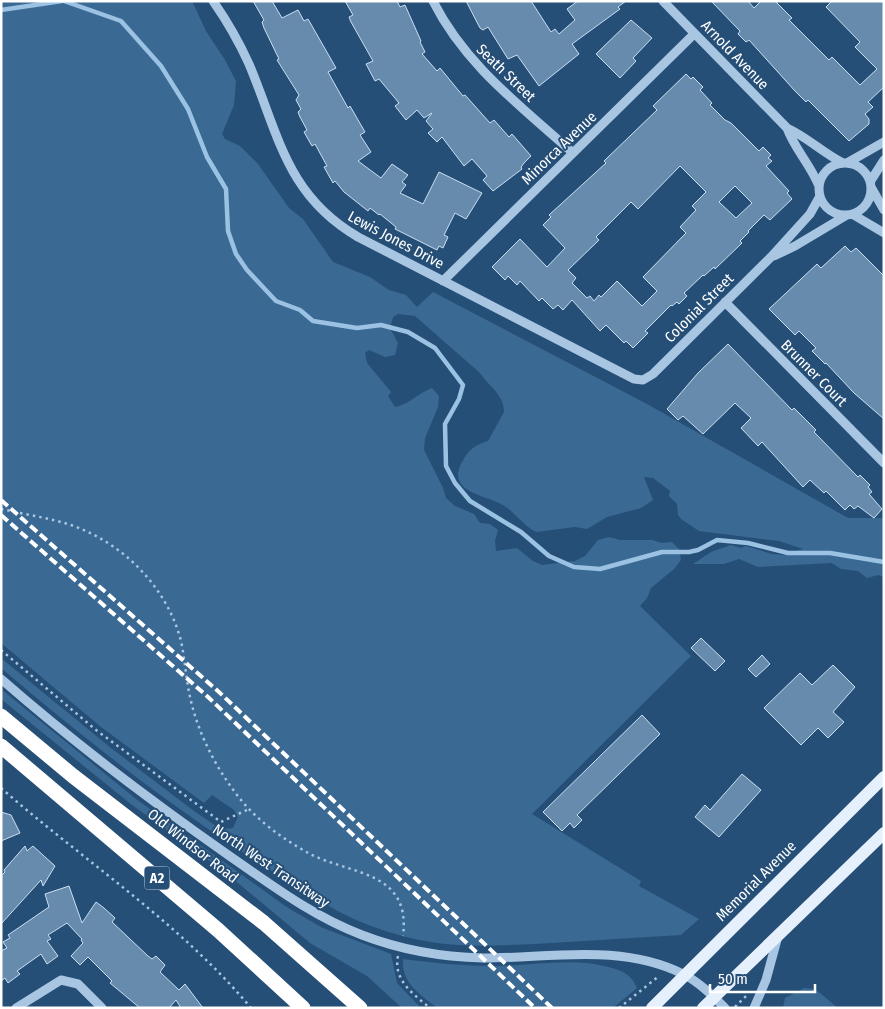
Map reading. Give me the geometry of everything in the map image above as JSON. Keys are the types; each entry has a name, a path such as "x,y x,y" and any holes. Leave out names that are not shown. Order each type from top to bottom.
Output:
{"highway":[{"name":"Old Windsor Road","path":"1,716 73,776 264,923 360,1008"},
{"name":"A2","path":"1,746 218,930 303,1008"}],"main road":[{"name":"Memorial Avenue","path":"652,1008 884,777"},
{"path":"703,1008 884,833"}],"street":[{"name":"Lewis Jones Drive","path":"213,1 240,46 287,161 305,192 317,206 343,229 634,379 646,378"},
{"name":"Seath Street","path":"433,1 449,30 473,61 573,153"},
{"name":"Arnold Avenue","path":"663,1 787,128 801,134 824,153 845,163"},
{"name":"Minorca Avenue","path":"443,281 694,34"},
{"name":"Arnold Avenue","path":"787,128 792,142 807,160 820,191"},
{"path":"884,142 845,163 826,170 820,191 830,210 850,214 884,233"},
{"path":"850,214 866,203 871,184 884,160"},
{"path":"845,163 860,168 871,184 884,210"},
{"name":"Colonial Street","path":"646,378 771,257 810,214 820,191"},
{"name":"Colonial Street","path":"771,257 795,246 850,214"},
{"name":"Brunner Court","path":"725,302 884,464"},
{"name":"North West Transitway","path":"1,680 83,747 186,825 304,906 362,935 400,948 453,956 619,956 646,961 684,975 714,997 725,1008"},
{"path":"754,1008 766,980 779,934"},
{"path":"16,1008 51,984 61,980 78,984 102,1008"}],"path":[{"path":"1,509 69,524 86,531 117,549 131,560 154,585 170,612 181,641 190,697 204,742 223,776 248,808 279,834 311,854 372,876 386,884 402,909 404,917 402,939"},
{"path":"1,650 96,730 221,822 248,808"},
{"path":"1,788 193,947 226,978 252,1008"},
{"path":"398,956 400,979 410,992 430,1008"},
{"path":"619,1008 639,994"}],"shaded area":[{"path":"1,1 192,1 206,31 236,81 234,105 222,134 225,139 240,146 258,164 289,208 303,219 333,262 370,277 389,290 406,295 417,307 433,292 647,404 848,518 884,518 884,577 878,575 867,578 858,571 841,569 832,563 758,567 739,559 724,564 693,564 711,552 731,545 741,548 746,546 772,554 783,555 803,549 779,541 699,531 681,519 678,515 677,504 669,496 670,491 653,478 644,477 653,500 641,508 607,517 587,529 575,527 536,532 506,507 472,492 459,481 458,473 462,462 473,448 488,441 504,412 499,395 480,373 415,316 398,314 393,317 390,328 398,343 395,355 385,357 369,350 365,353 367,363 391,392 388,396 395,407 432,388 439,396 438,407 425,438 424,450 446,498 455,506 474,514 480,523 490,524 498,530 495,541 496,551 517,548 533,561 542,565 575,561 585,556 598,540 609,537 620,540 672,542 679,549 681,560 674,569 651,588 647,598 640,606 691,656 532,814 641,881 639,886 699,919 681,935 535,944 457,945 404,936 359,921 298,888 189,816 93,744 1,668 1,658 111,748 194,811 216,826 224,829 233,828 238,817 234,810 212,795 204,803 101,727 1,643"},
{"path":"1,689 136,799 288,908 323,928 391,954 397,983 421,1008 402,1008 367,976 310,943 226,873 132,805 1,699"},
{"path":"403,959 483,966 566,962 595,964 613,968 629,976 637,988 613,1008 437,1008 418,993 408,981 403,967"},
{"path":"804,988 815,989 838,1008 783,1008 785,998"}],"building":[{"path":"253,1 272,1 282,18 298,10 304,21 308,19 336,68 328,72 348,108 350,106 365,132 360,135 371,152 358,161 381,178 392,164 408,175 402,182 406,185 400,193 423,204 439,172 482,193 466,219 455,213 444,235 448,237 443,248 439,246 437,250 395,229 396,227 380,214 370,208 368,211 344,192 335,181 333,183 324,167 327,166 315,144 312,146 304,132 307,130 298,112 301,109 296,100 299,95 277,60 279,59 262,22 264,20"},
{"path":"345,1 397,1 400,7 405,5 425,52 422,54 437,71 440,68 463,96 465,95 490,123 494,120 509,137 512,134 531,156 521,167 522,169 493,191 483,180 487,176 472,159 464,166 442,137 437,142 428,133 433,129 426,121 432,113 424,118 417,110 406,120 395,106 399,103 379,79 375,81 366,64 373,61 351,22 349,17 353,15"},
{"path":"466,1 531,1 551,32 555,29 559,34 575,20 567,9 578,1 626,1 618,7 620,9 572,44 579,54 539,86 517,55 508,59 488,27 483,30 480,28"},
{"path":"711,1 748,1 754,8 761,1 775,1 792,18 789,20 829,60 832,57 860,85 877,69 855,47 860,42 826,7 832,1 884,1 884,87 868,102 873,107 865,114 869,119 869,124 849,141 808,100 806,102 795,91 749,40 746,42 738,34 740,31"},
{"path":"631,20 652,38 633,58 636,61 620,78 596,54"},
{"path":"686,74 691,79 693,77 703,87 700,90 712,103 710,105 725,120 731,123 759,151 763,147 771,155 768,158 772,161 766,166 789,191 787,193 792,199 770,220 764,215 740,241 742,243 715,269 714,267 703,275 684,293 687,296 679,304 677,302 671,305 645,331 648,333 633,348 626,341 624,343 606,325 600,331 572,300 563,310 558,305 553,309 542,298 539,301 520,281 517,285 508,276 505,280 492,267 520,239 547,267 565,248 543,225 551,217 549,215 606,163 604,161 657,110 653,106","holes":["680,166 706,192 692,206 696,210 680,227 686,233 643,277 657,291 642,306 617,281 601,297 599,295 594,301 590,296 587,298 572,283 576,278 568,270 599,240 596,237 631,202 638,209","735,186 752,203 736,218 719,202"]},
{"path":"845,246 851,252 856,248 884,276 884,419 854,393 812,351 816,348 799,331 795,335 769,309 817,264 821,268"},
{"path":"728,344 792,410 794,408 816,430 814,432 858,477 860,475 870,485 868,487 872,492 869,494 882,509 874,518 858,506 854,509 850,505 845,510 826,491 824,493 810,480 803,487 762,442 758,446 741,428 751,418 735,403 703,434 683,416 678,420 667,409 698,373"},
{"path":"701,638 725,661 715,671 691,648"},
{"path":"762,655 770,664 756,677 748,669"},
{"path":"833,665 855,687 833,712 844,722 828,738 818,728 801,745 764,708 800,673 812,685"},
{"path":"642,715 660,734 577,815 582,820 574,828 570,823 562,831 543,812"},
{"path":"742,774 761,790 719,837 695,817 705,805 710,810"},
{"path":"1,812 11,815 20,833 1,841"},
{"path":"25,846 27,851 33,846 55,866 43,886 41,880 1,924 1,876"},
{"path":"69,886 82,923 96,902 115,918 112,922 148,956 152,959 156,956 165,965 160,972 179,990 185,984 203,1008 181,1008 176,1000 169,1008 140,1008 110,983 112,981 88,957 80,965 71,956 83,943 82,939 67,923 48,935 51,939 47,941 58,956 47,964 41,954 17,971 20,974 8,983 5,978 1,981 1,951 7,948 3,942 10,938 8,935 49,907 45,894"}],"waterway":[{"path":"1,10 62,1"},
{"path":"64,1 121,21 161,66 188,109 207,157 226,189 228,231 236,254 247,270 276,301 300,310 313,321 357,328 381,325 408,332 435,348 463,385 459,399 445,424 446,466 455,483 470,501 521,532 549,556 574,567 600,569 662,552 698,550 717,540 748,543 788,553 830,553 884,562"}],"railway":[{"path":"1,500 219,692 552,1008"},
{"path":"1,515 208,697 535,1008"}]}
